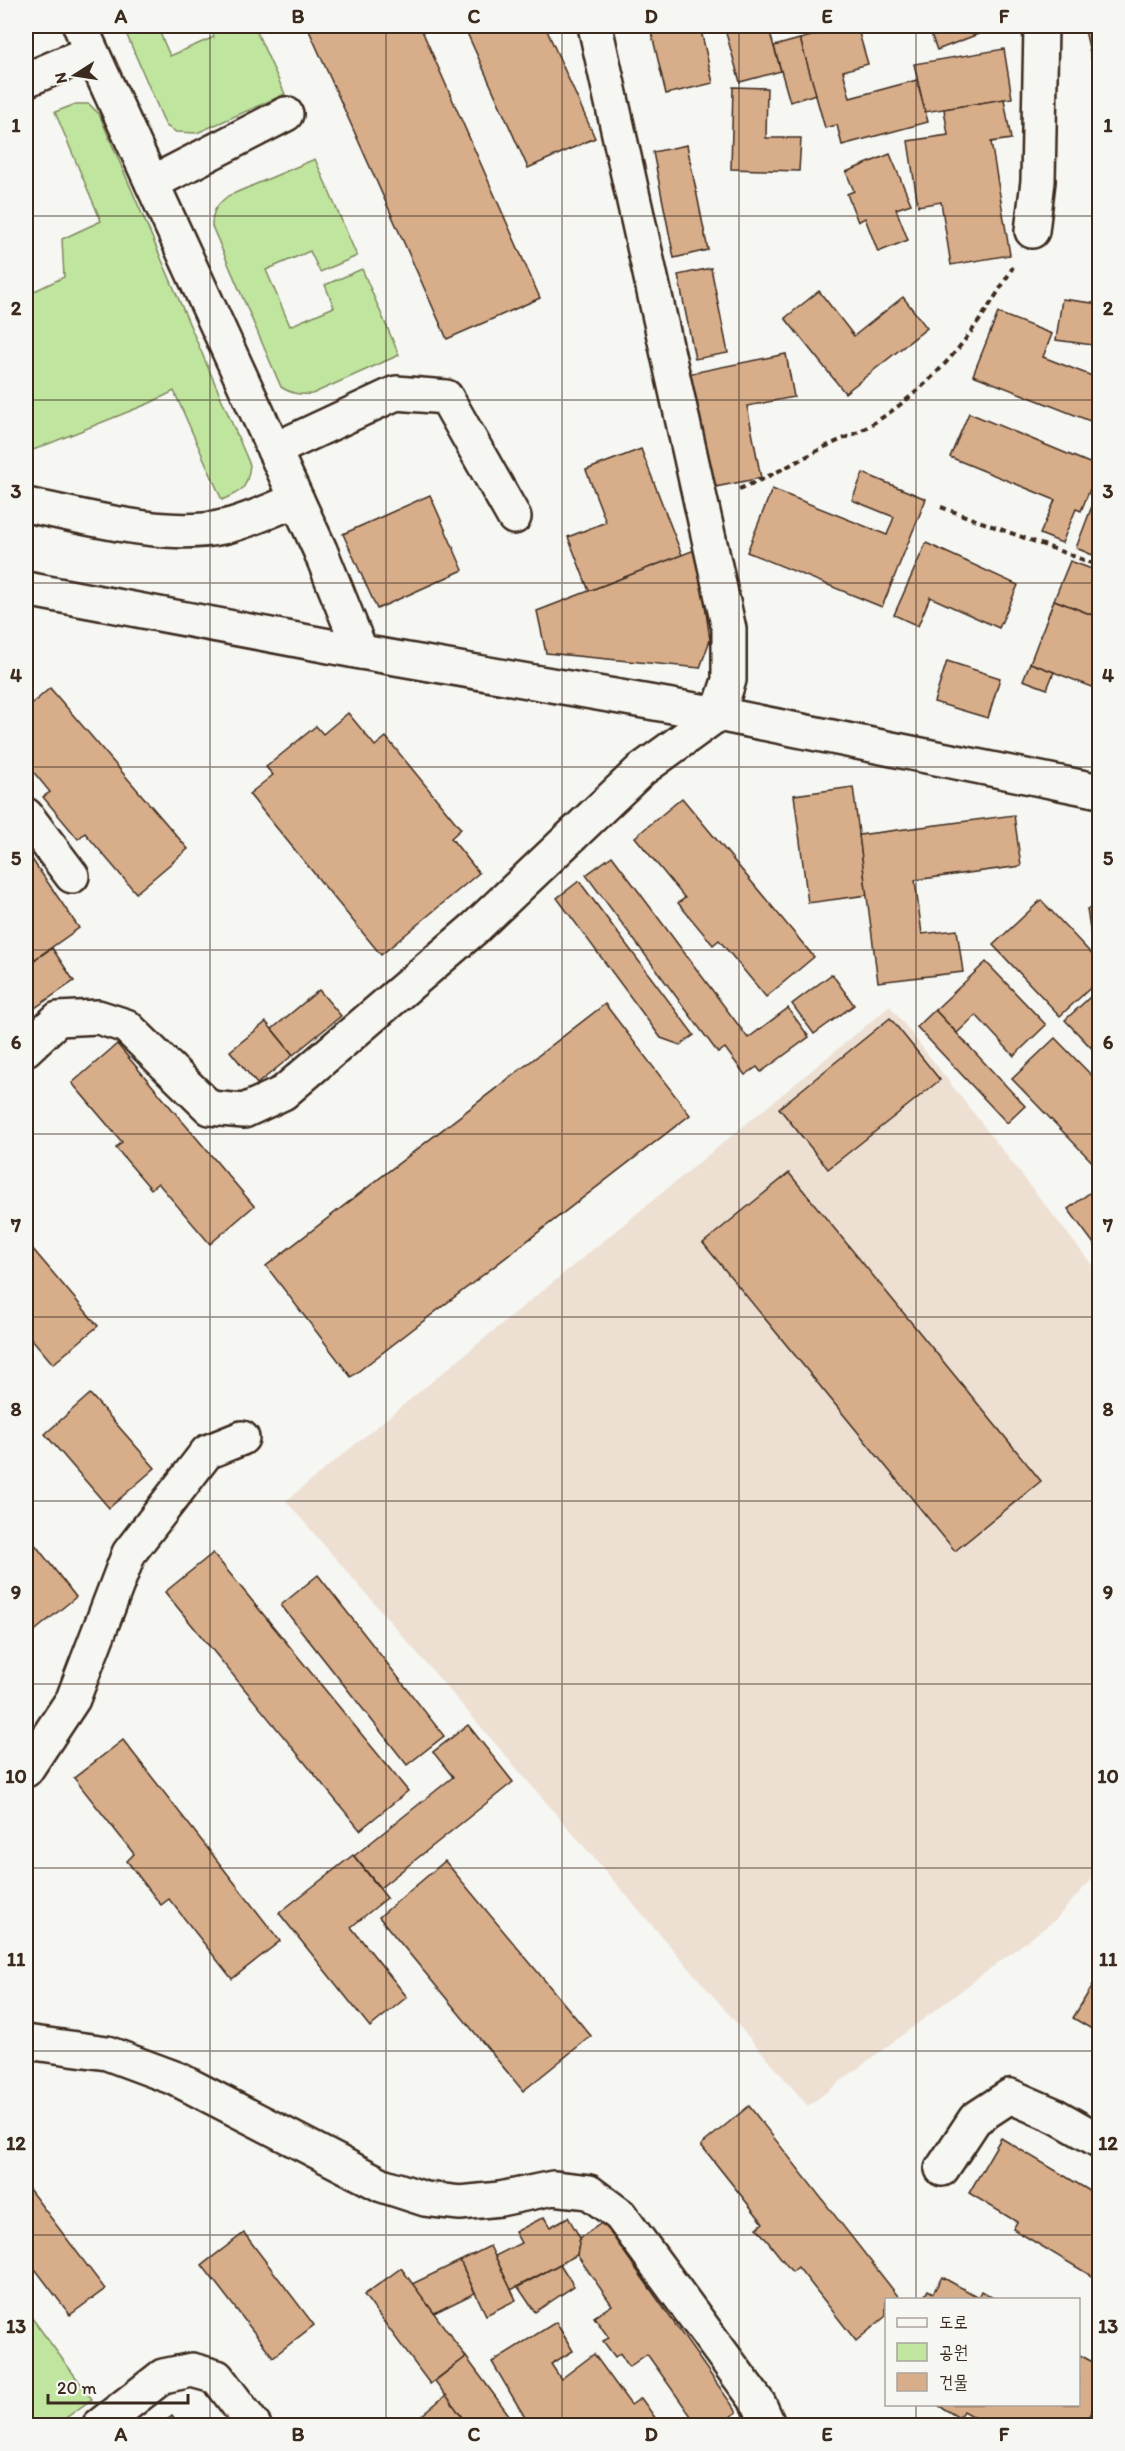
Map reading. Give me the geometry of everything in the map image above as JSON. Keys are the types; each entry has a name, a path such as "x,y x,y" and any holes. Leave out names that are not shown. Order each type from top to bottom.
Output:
{"street":[{"path":"26,1049 58,1019 98,1017 126,1026 210,1108 244,1112 283,1093 475,928 641,770 717,714 729,680 729,629 595,26"},
{"path":"1032,231 1038,181 1041,26"},
{"path":"26,80 86,39 320,550 361,652"},
{"path":"152,183 286,114"},
{"path":"274,450 396,393 446,397 514,517"},
{"path":"26,505 133,526 185,530 223,527 297,500"},
{"path":"26,589 361,652 717,714 1100,791"},
{"path":"26,815 72,876"},
{"path":"26,1770 73,1699 129,1553 207,1452 242,1438"},
{"path":"26,2042 107,2053 177,2079 382,2185 424,2199 460,2203 501,2199 553,2188 589,2192 620,2215 759,2404 769,2426"},
{"path":"942,2169 975,2119 1010,2096 1056,2116 1100,2141"},
{"path":"99,2426 163,2376 192,2370 217,2377 254,2426"}],"path":[{"path":"702,504 765,479 822,448 862,430 918,391 956,354 994,300 1032,231"},
{"path":"941,507 1100,566"}],"shaded area":[{"path":"890,1006 1099,1274 1099,1871 1055,1920 808,2106 286,1501"}],"green space":[{"path":"123,26 157,26 170,56 214,37 210,26 254,26 285,94 197,133 176,132 166,126"},
{"path":"76,104 89,104 99,114 250,465 243,488 222,500 174,391 26,453 26,295 64,277 62,239 101,221 55,112"},
{"path":"315,159 357,256 320,272 310,251 266,270 290,326 334,307 325,285 362,269 399,355 312,394 304,394 292,393 281,387 212,226 212,221 216,209 228,196"},
{"path":"26,2310 92,2399 56,2425 26,2425"}],"building":[{"path":"307,26 420,26 540,298 447,339"},
{"path":"464,26 545,26 595,138 528,168"},
{"path":"650,26 700,26 713,83 666,94"},
{"path":"724,26 768,26 781,71 740,82"},
{"path":"857,26 868,64 843,71 850,98 917,80 928,122 842,145 837,125 825,128 800,39"},
{"path":"928,26 983,26 986,31 937,50"},
{"path":"1084,26 1100,26 1100,83 1097,83"},
{"path":"800,39 816,94 790,102 774,46"},
{"path":"1004,49 1012,98 925,112 914,64"},
{"path":"733,87 767,88 766,138 801,138 799,171 731,169"},
{"path":"1004,99 1011,139 991,142 1010,255 951,265 941,202 918,206 908,141 948,135 944,109"},
{"path":"687,145 708,250 674,258 653,152"},
{"path":"890,154 911,204 896,209 908,240 878,252 865,218 858,222 847,194 854,191 846,172"},
{"path":"711,268 728,353 695,359 678,275"},
{"path":"819,291 854,336 903,297 927,328 845,393 785,318"},
{"path":"1062,299 1100,304 1100,346 1056,340"},
{"path":"998,313 1052,334 1043,357 1100,379 1100,425 973,375"},
{"path":"786,354 794,397 747,406 761,478 710,488 687,374"},
{"path":"969,413 1099,467 1081,511 1076,509 1062,543 1040,534 1055,500 950,457"},
{"path":"641,449 682,555 589,591 568,537 606,522 586,470"},
{"path":"863,473 926,499 882,607 747,552 772,489 887,535 894,517 852,500"},
{"path":"1097,493 1100,493 1100,558 1076,548"},
{"path":"430,495 463,570 377,609 343,534"},
{"path":"926,543 1018,585 999,628 930,597 918,626 894,615"},
{"path":"697,549 710,640 700,668 546,653 537,611"},
{"path":"1070,561 1100,572 1100,618 1054,600"},
{"path":"1054,600 1100,618 1100,690 1030,663"},
{"path":"947,661 1000,678 988,718 934,702"},
{"path":"1030,663 1054,672 1047,689 1023,680"},
{"path":"50,688 188,849 136,893 85,833 78,839 43,797 50,792 26,763 26,709"},
{"path":"348,713 375,746 386,737 461,829 451,838 479,873 381,955 249,794 273,775 266,767 316,726 323,734"},
{"path":"853,787 867,895 808,903 794,795"},
{"path":"682,798 814,957 766,997 719,940 713,945 678,903 685,898 635,837"},
{"path":"1014,815 1021,866 915,880 922,934 957,930 963,972 878,982 859,835"},
{"path":"27,852 79,928 35,959 26,946"},
{"path":"612,856 748,1038 788,1008 809,1037 761,1072 757,1067 745,1075 725,1048 718,1053 586,875"},
{"path":"579,881 694,1035 680,1045 661,1038 557,898"},
{"path":"1041,900 1100,963 1100,979 1060,1016 993,945"},
{"path":"1100,907 1100,947 1093,948 1087,909"},
{"path":"52,948 74,981 26,1014 26,966"},
{"path":"986,962 1046,1025 1014,1056 976,1015 957,1033 935,1010"},
{"path":"832,974 854,1005 814,1034 792,1004"},
{"path":"1100,988 1100,1057 1065,1020"},
{"path":"319,990 341,1016 293,1055 272,1029"},
{"path":"605,1004 690,1115 351,1377 266,1266"},
{"path":"935,1010 1025,1106 1007,1123 917,1027"},
{"path":"890,1018 940,1080 828,1169 779,1108"},
{"path":"266,1022 293,1055 257,1084 230,1051"},
{"path":"1055,1038 1100,1084 1100,1170 1012,1079"},
{"path":"117,1044 254,1206 210,1244 158,1183 151,1189 116,1148 122,1142 72,1083"},
{"path":"789,1173 1041,1481 955,1551 703,1243"},
{"path":"1096,1188 1100,1193 1100,1252 1068,1209"},
{"path":"26,1241 98,1326 53,1364 26,1332"},
{"path":"90,1394 155,1468 109,1508 45,1434"},
{"path":"26,1533 76,1597 26,1638"},
{"path":"213,1553 408,1791 360,1830 165,1592"},
{"path":"318,1575 444,1736 407,1765 281,1605"},
{"path":"468,1725 513,1782 380,1888 354,1856 453,1777 433,1752"},
{"path":"123,1740 280,1941 232,1979 169,1899 161,1905 127,1861 134,1854 74,1778"},
{"path":"353,1855 387,1898 351,1927 407,1997 370,2027 279,1913"},
{"path":"445,1861 591,2036 523,2091 379,1917"},
{"path":"1100,1973 1100,2034 1073,2018"},
{"path":"749,2106 899,2298 885,2298 885,2317 856,2341 798,2267 792,2272 757,2228 763,2223 701,2145"},
{"path":"1001,2138 1100,2197 1100,2277 1098,2280 1013,2229 1017,2222 969,2193"},
{"path":"26,2185 105,2289 70,2315 36,2270 26,2278"},
{"path":"544,2217 550,2227 568,2217 580,2238 577,2255 511,2290 495,2256 521,2243 515,2232"},
{"path":"603,2222 737,2412 718,2426 698,2426 647,2354 629,2367 620,2353 615,2357 603,2341 609,2338 594,2317 612,2305 577,2255 580,2238"},
{"path":"244,2233 314,2325 273,2357 202,2265"},
{"path":"490,2246 516,2300 486,2315 460,2261"},
{"path":"460,2261 475,2293 434,2313 412,2284"},
{"path":"560,2264 574,2286 535,2312 518,2287"},
{"path":"401,2268 466,2357 430,2384 364,2295"},
{"path":"942,2277 978,2297 981,2291 993,2298 923,2298 928,2290 933,2293"},
{"path":"556,2322 573,2351 551,2364 561,2379 594,2354 631,2405 641,2398 661,2426 530,2426 492,2362"},
{"path":"1080,2355 1100,2366 1100,2380 1096,2386 1100,2388 1100,2396 1083,2426 976,2426 979,2420 963,2411 959,2418 939,2406 1080,2406"},
{"path":"466,2357 515,2423 512,2426 468,2426 435,2381"},
{"path":"446,2395 467,2424 409,2426"},
{"path":"172,2416 179,2426 159,2426"}]}
